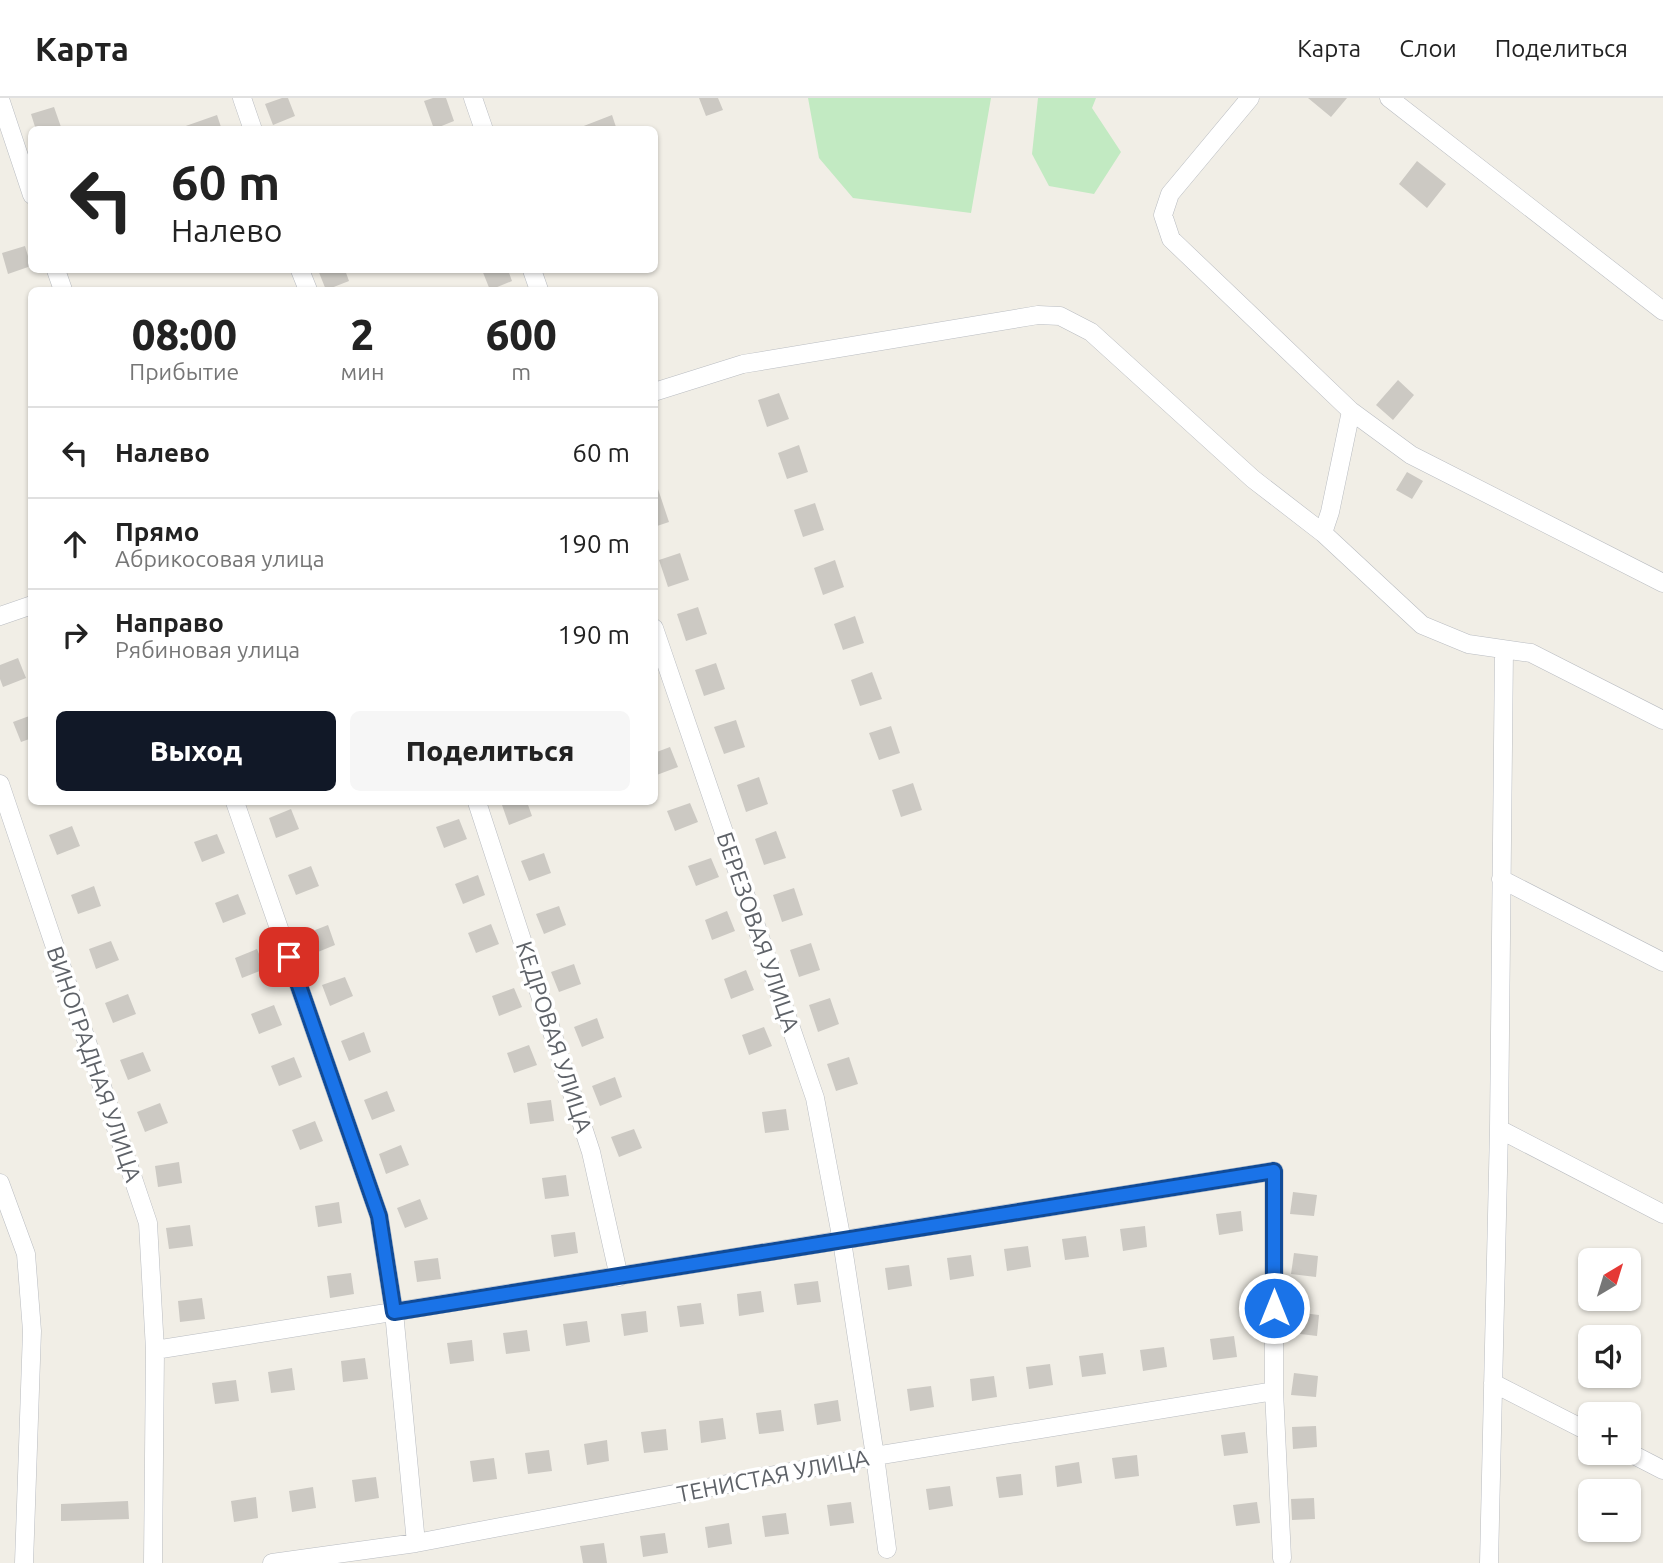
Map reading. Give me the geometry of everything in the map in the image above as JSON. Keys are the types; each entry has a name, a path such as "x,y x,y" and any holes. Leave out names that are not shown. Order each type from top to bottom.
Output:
{"street":[{"path":"242,98 252,126"},
{"path":"473,98 483,126"},
{"path":"1250,98 1170,194 1163,215 1171,239 1351,411 1410,455 1663,583"},
{"path":"1389,98 1663,311"},
{"path":"0,99 28,183"},
{"path":"658,391 743,364 1038,315 1060,316 1091,332 1253,479 1323,533 1422,625 1468,644 1531,653 1663,720"},
{"path":"1323,533 1330,512 1351,411"},
{"path":"0,616 28,606"},
{"name":"БЕРЕЗОВАЯ УЛИЦА","path":"658,640 815,1098 842,1241 887,1549"},
{"path":"1489,1563 1499,1129 1504,650"},
{"name":"ВИНОГРАДНАЯ УЛИЦА","path":"0,784 148,1223 155,1350 153,1563"},
{"path":"236,805 379,1216 394,1312 416,1543"},
{"name":"КЕДРОВАЯ УЛИЦА","path":"478,805 591,1152 619,1276"},
{"path":"1501,879 1663,962"},
{"path":"1499,1129 1663,1214"},
{"path":"155,1350 1274,1171 1274,1391 1282,1558"},
{"path":"0,1183 26,1254 32,1331 24,1563"},
{"path":"1493,1383 1578,1426"},
{"name":"ТЕНИСТАЯ УЛИЦА","path":"272,1563 416,1543 875,1457 1274,1391"},
{"path":"1641,1459 1663,1470"}],"green space":[{"path":"808,98 991,98 971,213 853,198 819,158"},
{"path":"1038,98 1096,98 1092,108 1121,152 1094,194 1049,186 1032,154"}],"building":[{"path":"288,98 295,116 273,125 265,104"},
{"path":"446,98 454,121 433,126 424,101"},
{"path":"699,98 718,98 723,110 706,116"},
{"path":"1308,98 1347,98 1331,117"},
{"path":"54,107 61,126 35,126 31,114"},
{"path":"217,115 221,126 186,126"},
{"path":"612,115 616,126 584,126"},
{"path":"1417,161 1446,184 1427,208 1399,184"},
{"path":"25,246 28,267 8,274 2,253"},
{"path":"319,273 346,273 349,281 334,287 325,287"},
{"path":"483,273 509,273 512,281 497,287 489,287"},
{"path":"1398,380 1414,395 1393,420 1376,405"},
{"path":"779,393 789,419 767,427 758,400"},
{"path":"799,445 808,472 787,479 778,453"},
{"path":"1407,472 1423,481 1412,499 1396,490"},
{"path":"658,489 669,522 658,526"},
{"path":"815,503 824,530 803,537 794,510"},
{"path":"680,553 689,580 668,587 659,560"},
{"path":"835,560 844,587 823,595 814,568"},
{"path":"698,607 707,634 686,641 677,614"},
{"path":"855,616 864,643 843,650 834,624"},
{"path":"18,658 26,678 3,687 0,665"},
{"path":"716,663 725,689 704,696 695,670"},
{"path":"872,672 882,699 860,706 851,680"},
{"path":"28,716 28,739 21,742 13,722"},
{"path":"736,720 745,747 724,754 714,727"},
{"path":"891,726 900,753 879,760 869,733"},
{"path":"670,747 678,767 658,774 658,752"},
{"path":"759,777 768,804 746,812 737,785"},
{"path":"913,783 922,810 901,817 892,790"},
{"path":"690,803 698,822 675,831 667,811"},
{"path":"502,805 528,805 532,816 509,825"},
{"path":"291,809 299,829 276,838 269,818"},
{"path":"459,819 467,839 444,848 436,827"},
{"path":"72,826 80,846 57,855 49,835"},
{"path":"776,831 786,858 764,865 755,839"},
{"path":"217,834 225,853 202,862 194,842"},
{"path":"544,853 551,873 529,881 521,861"},
{"path":"711,858 719,877 696,886 688,866"},
{"path":"311,866 319,886 296,895 288,875"},
{"path":"478,875 485,895 463,904 455,884"},
{"path":"94,886 101,906 78,914 71,895"},
{"path":"794,888 803,915 782,922 773,895"},
{"path":"238,894 246,914 223,923 215,903"},
{"path":"559,906 566,925 544,934 536,914"},
{"path":"727,911 735,931 712,940 705,920"},
{"path":"491,924 499,944 476,953 468,933"},
{"path":"328,925 335,945 313,954 305,934"},
{"path":"111,941 119,960 96,969 89,949"},
{"path":"811,943 820,970 799,977 790,950"},
{"path":"257,949 265,969 242,978 235,958"},
{"path":"574,964 581,984 559,992 551,972"},
{"path":"746,970 754,990 731,999 724,979"},
{"path":"345,977 353,996 330,1006 322,985"},
{"path":"514,988 522,1007 499,1016 492,996"},
{"path":"128,994 136,1014 113,1023 105,1003"},
{"path":"830,998 839,1024 818,1032 809,1005"},
{"path":"274,1005 282,1025 259,1034 251,1014"},
{"path":"597,1018 604,1038 582,1047 574,1027"},
{"path":"764,1027 772,1046 749,1055 742,1035"},
{"path":"364,1032 371,1052 349,1061 341,1041"},
{"path":"529,1045 537,1065 514,1073 507,1053"},
{"path":"143,1052 151,1071 128,1080 120,1060"},
{"path":"294,1057 302,1077 279,1086 271,1066"},
{"path":"849,1057 858,1084 836,1091 827,1064"},
{"path":"615,1077 622,1097 600,1106 592,1086"},
{"path":"387,1091 395,1111 372,1120 364,1100"},
{"path":"551,1100 554,1121 530,1124 527,1103"},
{"path":"160,1103 168,1123 145,1132 137,1112"},
{"path":"786,1109 789,1130 765,1133 762,1112"},
{"path":"315,1121 323,1141 300,1150 292,1130"},
{"path":"634,1129 642,1148 619,1157 611,1137"},
{"path":"401,1145 409,1165 386,1174 379,1154"},
{"path":"179,1162 182,1183 158,1187 155,1166"},
{"path":"566,1175 569,1196 545,1199 542,1178"},
{"path":"1293,1192 1317,1195 1314,1216 1290,1214"},
{"path":"420,1199 428,1219 405,1228 397,1208"},
{"path":"339,1202 342,1223 318,1227 315,1206"},
{"path":"1241,1211 1243,1231 1219,1235 1216,1214"},
{"path":"190,1225 193,1246 169,1249 166,1228"},
{"path":"1145,1226 1147,1247 1123,1251 1120,1229"},
{"path":"575,1232 578,1253 554,1257 551,1235"},
{"path":"1086,1236 1089,1257 1065,1260 1062,1239"},
{"path":"1028,1246 1031,1267 1007,1271 1004,1249"},
{"path":"1294,1253 1318,1256 1316,1277 1291,1274"},
{"path":"971,1255 974,1276 950,1280 947,1258"},
{"path":"438,1258 441,1279 417,1282 414,1261"},
{"path":"909,1265 912,1286 888,1290 885,1268"},
{"path":"351,1273 354,1294 330,1298 327,1276"},
{"path":"818,1281 821,1302 797,1305 794,1284"},
{"path":"761,1291 764,1312 739,1316 737,1294"},
{"path":"202,1298 205,1319 180,1322 178,1301"},
{"path":"701,1303 704,1324 680,1327 677,1306"},
{"path":"646,1311 648,1332 624,1336 621,1314"},
{"path":"1295,1312 1319,1315 1317,1336 1292,1333"},
{"path":"587,1321 590,1342 566,1346 563,1324"},
{"path":"527,1330 530,1351 506,1354 503,1333"},
{"path":"1234,1336 1237,1357 1213,1360 1210,1339"},
{"path":"472,1340 474,1361 450,1364 447,1343"},
{"path":"1164,1347 1167,1367 1143,1371 1140,1350"},
{"path":"1103,1353 1106,1374 1082,1377 1079,1356"},
{"path":"365,1358 368,1379 343,1382 341,1361"},
{"path":"1050,1364 1053,1385 1029,1389 1026,1367"},
{"path":"292,1368 295,1390 271,1393 268,1372"},
{"path":"1294,1373 1318,1376 1316,1397 1291,1395"},
{"path":"994,1376 997,1397 972,1401 970,1379"},
{"path":"236,1380 239,1401 215,1404 212,1383"},
{"path":"931,1386 934,1407 910,1411 907,1389"},
{"path":"838,1400 841,1421 817,1425 814,1404"},
{"path":"781,1410 784,1431 759,1434 756,1413"},
{"path":"723,1418 726,1439 701,1443 699,1421"},
{"path":"1316,1426 1317,1447 1293,1449 1292,1427"},
{"path":"666,1429 668,1450 644,1453 641,1432"},
{"path":"1245,1432 1248,1453 1224,1456 1221,1435"},
{"path":"607,1440 609,1461 587,1465 584,1444"},
{"path":"549,1450 552,1471 528,1474 525,1453"},
{"path":"1137,1455 1139,1476 1115,1479 1112,1458"},
{"path":"494,1458 497,1479 473,1482 470,1461"},
{"path":"1079,1462 1082,1483 1057,1487 1055,1466"},
{"path":"1021,1474 1023,1495 999,1498 996,1477"},
{"path":"376,1477 379,1498 355,1502 352,1480"},
{"path":"950,1486 953,1506 929,1510 926,1489"},
{"path":"313,1487 316,1508 292,1512 289,1491"},
{"path":"256,1497 258,1518 234,1522 231,1501"},
{"path":"1314,1498 1315,1519 1292,1520 1291,1499"},
{"path":"128,1501 129,1519 61,1521 61,1504"},
{"path":"851,1502 854,1523 830,1526 827,1505"},
{"path":"1257,1502 1260,1523 1236,1526 1233,1505"},
{"path":"786,1513 789,1534 765,1537 762,1516"},
{"path":"729,1523 732,1544 708,1548 705,1527"},
{"path":"665,1533 668,1553 643,1557 640,1536"},
{"path":"604,1543 607,1563 583,1563 580,1546"}],"route":[{"path":"289,957 379,1216 394,1312 1274,1171 1274,1308"}]}
